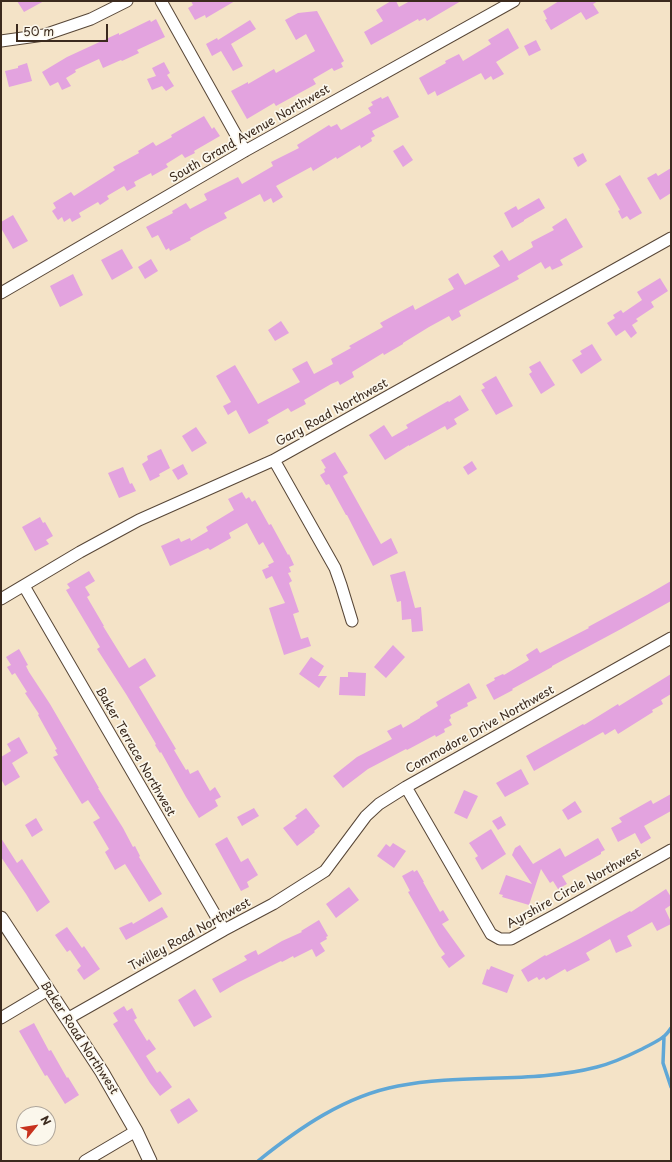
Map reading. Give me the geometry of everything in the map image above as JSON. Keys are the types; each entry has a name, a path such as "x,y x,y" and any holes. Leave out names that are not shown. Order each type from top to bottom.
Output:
{"street":[{"path":"1,41 44,35 91,19 127,1"},
{"path":"161,1 245,151"},
{"name":"South Grand Avenue Northwest","path":"1,293 245,151 514,1"},
{"name":"Gary Road Northwest","path":"1,599 80,552 139,520 274,460 671,238"},
{"path":"274,460 335,568 342,585 352,621"},
{"name":"Baker Terrace Northwest","path":"24,586 224,930"},
{"name":"Commodore Drive Northwest","path":"325,871 366,816 379,804 406,787 671,638"},
{"name":"Ayrshire Circle Northwest","path":"406,787 491,934 500,939 511,939 559,914 671,850"},
{"name":"Twilley Road Northwest","path":"67,1019 273,904 325,871"},
{"name":"Baker Road Northwest","path":"1,918 102,1072 136,1131 150,1161"},
{"path":"1,1018 48,990"},
{"path":"84,1161 136,1131"}],"building":[{"path":"17,1 44,1 24,12"},
{"path":"191,1 235,1 206,18 205,15 195,20 188,8 193,5"},
{"path":"391,1 396,1 399,7 410,1 461,1 427,21 425,18 419,21 418,19 371,45 364,32 383,21 376,10"},
{"path":"559,1 598,1 593,4 599,13 586,20 581,12 551,30 545,20 547,19 543,11"},
{"path":"317,11 344,61 341,63 343,67 334,71 332,68 313,79 316,84 276,106 274,103 247,119 231,91 248,82 248,84 274,69 276,73 315,51 306,34 296,40 285,20 298,13"},
{"path":"156,19 165,37 137,50 139,53 103,68 99,59 75,70 76,72 66,78 71,86 62,90 58,82 50,86 42,72 67,57 119,33 119,35 150,20 151,22"},
{"path":"250,20 256,29 231,44 243,66 233,71 221,51 212,56 206,44 217,38 218,40"},
{"path":"508,28 519,48 496,62 504,74 493,80 491,76 485,80 481,73 437,96 435,91 428,95 419,78 446,63 445,61 459,54 463,61 491,44 488,40"},
{"path":"536,40 541,50 529,56 524,46"},
{"path":"164,62 170,73 167,75 174,86 166,91 162,86 152,90 147,79 156,76 152,68"},
{"path":"27,63 32,81 9,87 5,71 18,68 18,66"},
{"path":"388,96 399,117 372,131 375,136 371,138 372,141 361,148 360,145 313,171 311,167 276,186 283,197 273,203 271,198 264,202 260,194 224,213 227,218 190,238 191,240 170,251 169,248 166,250 158,235 152,238 146,227 173,213 172,211 186,203 190,209 207,200 204,194 238,177 242,184 273,166 271,162 299,148 297,145 329,125 331,127 337,124 341,130 371,113 368,108 373,105 371,102 381,97 382,99"},
{"path":"204,116 212,129 214,127 220,136 185,158 182,154 166,164 168,167 152,176 151,173 134,182 136,186 127,191 124,186 107,196 109,199 100,205 98,202 79,213 81,217 72,222 70,218 64,222 62,217 58,220 52,211 56,208 53,203 71,192 74,196 115,170 113,167 139,153 138,151 153,142 156,146 172,137 171,135"},
{"path":"403,145 413,160 403,167 393,151"},
{"path":"583,153 587,161 578,167 573,158"},
{"path":"671,168 671,193 660,200 647,178 656,173 658,176"},
{"path":"620,175 642,213 630,220 627,216 622,219 618,211 620,210 605,184"},
{"path":"539,198 545,208 512,228 504,213 516,206 518,210"},
{"path":"13,215 28,241 13,249 1,228 1,222"},
{"path":"566,218 583,247 560,260 563,265 552,270 550,266 545,269 541,262 517,276 519,279 459,311 461,316 452,321 449,316 429,327 403,344 384,355 383,353 352,372 354,377 340,385 338,381 331,384 304,400 306,404 291,412 288,408 267,420 269,423 249,434 236,410 228,415 223,406 231,402 216,376 235,365 258,404 300,382 292,369 307,361 314,374 333,364 331,359 351,348 349,346 383,327 380,323 413,305 415,310 454,289 448,279 458,273 465,285 500,266 493,256 502,250 509,261 533,247 531,242 554,230 552,227"},
{"path":"122,249 133,268 112,280 101,260"},
{"path":"151,259 158,271 145,279 138,267"},
{"path":"73,274 83,295 60,307 50,286"},
{"path":"660,278 668,291 651,302 654,307 636,319 638,321 632,325 637,333 631,338 625,330 616,336 607,323 615,318 613,315 621,310 623,313 642,300 637,292"},
{"path":"281,321 289,333 275,341 268,330"},
{"path":"592,344 602,360 581,374 572,360 582,354 580,351"},
{"path":"540,361 555,385 541,394 529,374 532,372 529,367"},
{"path":"496,376 513,406 496,415 481,390 485,388 482,384"},
{"path":"460,395 469,410 454,419 457,424 447,430 445,426 409,445 385,460 369,435 384,425 392,437 408,428 406,425"},
{"path":"196,427 207,443 192,452 182,436"},
{"path":"161,449 170,468 159,474 160,476 150,481 142,464 148,460 147,456"},
{"path":"335,452 348,473 343,476 381,544 391,538 398,553 373,566 347,515 329,484 326,485 320,475 325,472 324,469 326,468 321,460"},
{"path":"472,461 477,469 468,475 463,467"},
{"path":"183,464 188,474 178,480 172,470"},
{"path":"123,467 130,484 132,483 136,491 119,498 108,473"},
{"path":"242,492 246,499 249,497 252,502 255,500 269,525 271,524 288,555 289,554 294,565 289,567 291,572 288,573 292,581 289,583 299,612 293,614 301,639 308,637 311,646 284,655 269,608 285,603 272,576 266,579 262,570 269,567 268,565 274,562 263,542 259,545 247,523 229,533 231,538 210,550 208,548 170,566 161,546 179,538 181,542 190,538 191,541 208,531 206,527 234,510 228,499"},
{"path":"40,517 43,523 45,522 53,536 46,540 49,544 35,551 22,527"},
{"path":"89,571 95,581 85,587 90,595 87,597 129,668 145,658 156,676 139,687 176,749 174,750 190,774 198,770 210,791 215,787 221,797 215,800 218,806 199,818 126,694 97,649 100,647 66,590 70,588 67,584"},
{"path":"405,571 415,608 421,607 423,631 412,632 411,619 402,620 401,601 397,602 390,575"},
{"path":"671,581 671,601 552,666 494,700 486,685 495,680 494,678 503,674 504,675 529,660 526,655 537,648 540,653 589,628 588,627"},
{"path":"393,645 405,657 386,678 374,667"},
{"path":"19,649 28,665 26,666 29,672 50,704 98,788 133,847 135,846 140,856 139,857 162,894 149,902 125,864 115,870 105,852 109,849 93,822 100,818 88,800 82,804 53,757 58,755 55,750 57,749 38,715 39,714 25,693 27,692 15,673 12,675 7,667 11,665 6,657"},
{"path":"311,657 324,666 318,676 327,676 319,688 299,674"},
{"path":"348,672 366,673 365,696 339,695 340,677 348,677"},
{"path":"671,674 671,694 661,700 663,704 652,710 653,712 618,734 615,729 605,735 603,732 534,771 526,756 583,724 584,725 618,704 619,706"},
{"path":"469,683 477,698 467,703 468,706 450,715 451,718 449,720 452,725 444,729 445,732 436,737 435,735 368,769 343,788 333,776 357,757 392,739 387,731 401,724 403,728 438,706 436,702"},
{"path":"19,737 28,753 12,763 20,777 5,786 1,779 1,757 11,751 7,744"},
{"path":"521,769 529,784 505,797 496,783"},
{"path":"464,790 478,796 467,819 454,813"},
{"path":"671,794 671,811 644,826 651,838 641,844 635,833 618,842 611,828 622,822 619,818 651,800 653,804"},
{"path":"575,801 582,812 568,820 562,810"},
{"path":"254,808 259,816 242,826 237,817"},
{"path":"306,808 320,826 314,831 315,832 297,846 283,828 297,818 295,816"},
{"path":"501,816 506,825 498,830 492,821"},
{"path":"36,818 43,830 32,837 25,825"},
{"path":"491,829 506,854 482,870 475,858 478,856 469,843"},
{"path":"227,837 241,862 248,858 258,875 247,882 249,887 241,891 215,844"},
{"path":"1,838 17,863 22,859 50,902 37,912 1,857"},
{"path":"598,838 605,850 601,852 601,854 562,876 567,884 558,889 553,881 550,883 541,869 529,905 502,897 503,895 499,894 506,875 532,884 512,855 515,848 520,845 533,864 560,848 565,857"},
{"path":"393,843 406,851 394,868 377,856 386,844 390,847"},
{"path":"413,870 414,872 417,870 440,912 443,910 449,920 442,924 465,956 449,968 441,957 445,954 408,892 410,891 402,876"},
{"path":"349,887 359,900 336,918 326,904"},
{"path":"666,889 671,897 671,905 665,909 671,924 657,931 652,922 627,936 632,946 616,953 610,939 586,953 590,960 567,972 565,969 546,980 544,977 539,980 537,977 528,982 521,970 545,955 546,956 579,939 630,911 631,912"},
{"path":"162,907 168,917 126,940 119,928 132,922 133,924"},
{"path":"319,920 328,936 326,937 327,939 320,943 325,951 316,957 312,949 294,958 293,956 237,983 220,993 212,979 247,960 244,956 256,950 258,955 282,941 302,932 301,931"},
{"path":"67,927 82,948 84,946 100,969 84,980 77,970 81,966 70,950 67,952 55,935"},
{"path":"491,966 514,975 507,993 482,984 487,969 489,970"},
{"path":"195,989 212,1017 194,1027 178,1000"},
{"path":"124,1006 127,1011 132,1008 137,1018 134,1020 147,1041 149,1039 156,1049 146,1056 157,1073 160,1071 172,1087 160,1096 150,1083 113,1024 118,1021 113,1013"},
{"path":"34,1023 49,1051 51,1050 67,1078 68,1077 79,1095 65,1104 47,1075 45,1076 19,1031"},
{"path":"189,1098 198,1111 178,1124 170,1110"}],"waterway":[{"path":"258,1161 306,1125 341,1105 378,1091 423,1082 548,1075 597,1067 637,1052 664,1036 671,1028"},
{"path":"664,1037 663,1063 671,1087"}]}
